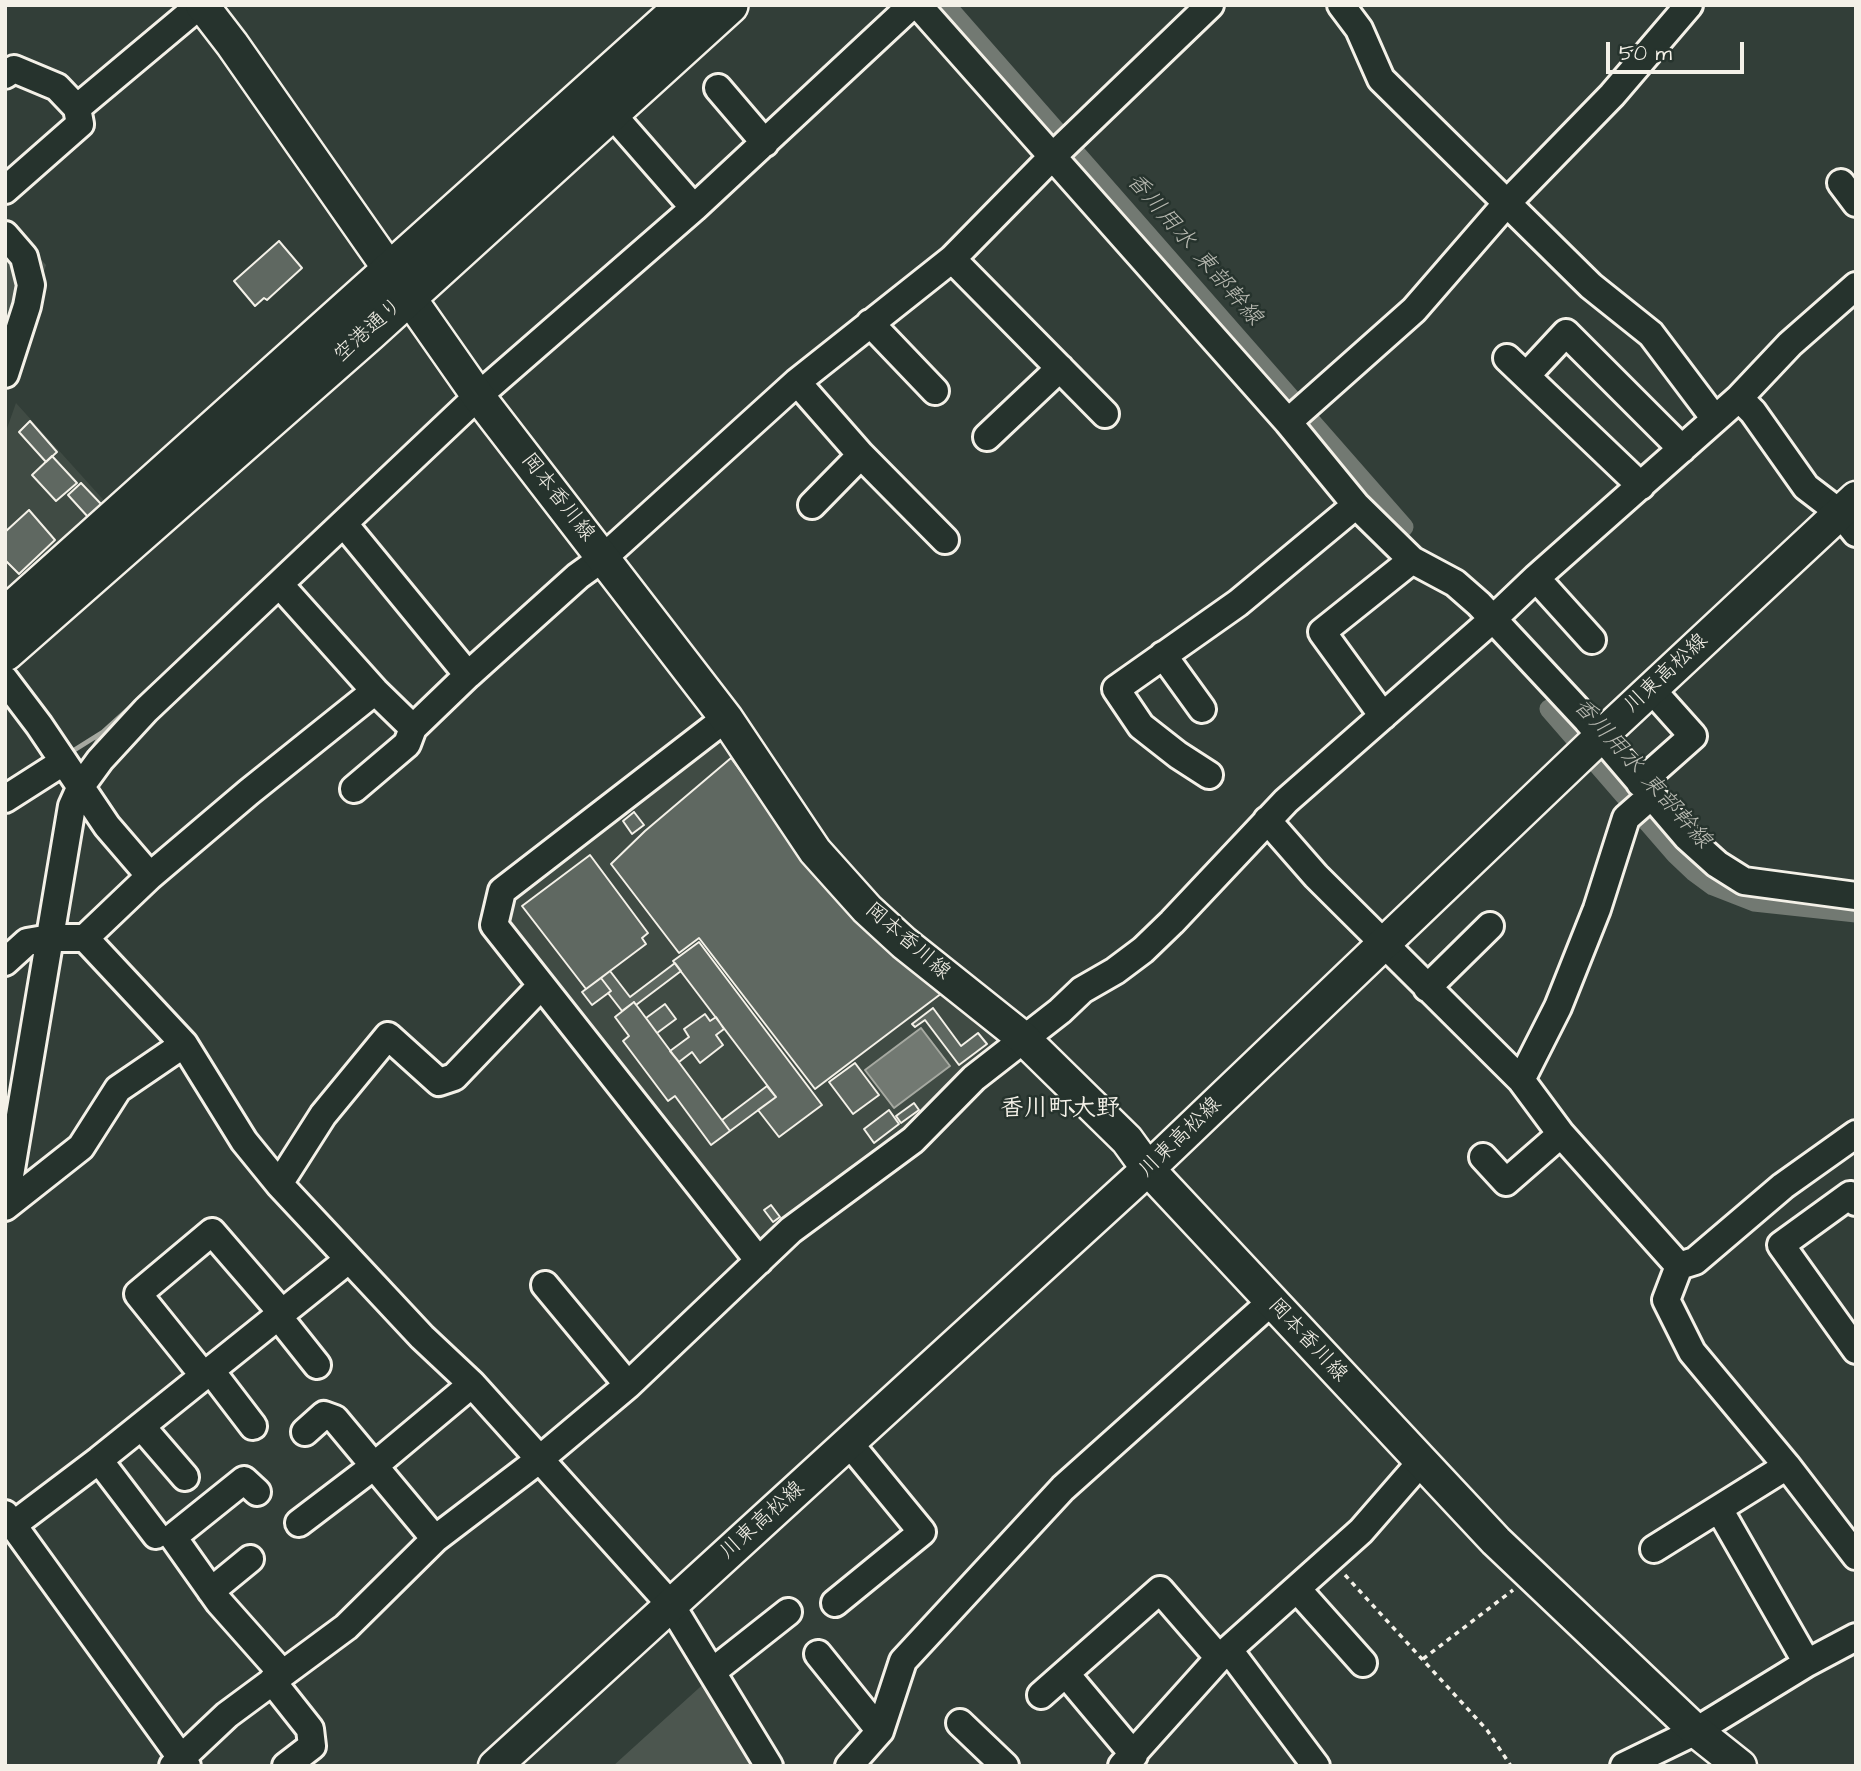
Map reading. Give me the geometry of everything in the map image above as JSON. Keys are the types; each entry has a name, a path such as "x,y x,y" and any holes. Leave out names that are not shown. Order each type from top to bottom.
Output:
{"highway":[{"name":"空港通り","path":"5,652 398,284 686,5"},
{"name":"空港通り","path":"5,617 398,284 611,113 729,5"}],"main road":[{"name":"岡本香川線","path":"201,5 239,55 478,397 726,718 815,851 867,909 904,943 1023,1038 1127,1140 1148,1169 1271,1302 1532,1576 1696,1731 1740,1766"},
{"name":"川東高松線","path":"495,1766 1148,1169 1651,689 1850,515"}],"street":[{"path":"77,108 201,5"},
{"path":"5,1206 72,806 80,786 146,710 478,397 758,136 912,5"},
{"path":"918,5 1288,422 1356,505 1412,560 1455,583 1493,619 1571,702 1687,837 1717,864 1744,881 1856,895"},
{"path":"354,789 407,744 413,727 578,576 603,558 797,382 952,259 1053,156 1210,5"},
{"path":"1340,5 1359,29 1381,79 1591,286 1651,334 1715,419"},
{"path":"1288,422 1414,310 1506,204 1612,95 1689,5"},
{"path":"5,75 14,69 57,87 77,108 80,124 5,190"},
{"path":"718,88 758,136"},
{"path":"611,113 687,201"},
{"path":"5,235 24,257 31,285 5,374"},
{"path":"952,259 1105,414"},
{"path":"348,1260 99,1460 9,1519 181,1763 227,1716 346,1626 435,1539 540,1459 628,1385 792,1230 913,1140 974,1078 1060,1011 1082,990 1115,971 1143,950 1286,801 1739,398 1790,344 1856,286"},
{"path":"870,323 935,391"},
{"path":"1526,376 1566,333 1682,449"},
{"path":"1507,358 1641,486"},
{"path":"986,437 1060,368"},
{"path":"797,382 861,455 944,540"},
{"path":"1739,398 1753,412 1806,487 1850,515"},
{"path":"812,505 861,455"},
{"path":"1209,775 1141,726 1116,689 1238,603 1356,505"},
{"path":"344,524 468,675"},
{"path":"1383,716 1322,632 1412,560"},
{"path":"1536,578 1592,640"},
{"path":"280,585 375,691 413,727"},
{"path":"1163,655 1202,709"},
{"path":"5,680 107,826 150,876"},
{"path":"1521,1080 1568,982 1597,909 1626,818 1693,736 1651,689"},
{"path":"5,962 27,942 50,938 85,938 150,876 375,691"},
{"path":"726,718 502,891 494,925 759,1261"},
{"path":"5,799 63,762"},
{"path":"1267,820 1316,876 1521,1080 1561,1134 1679,1266"},
{"path":"1426,988 1490,926"},
{"path":"85,938 184,1044 244,1141 279,1184 348,1260 472,1384 671,1605 769,1766"},
{"path":"279,1184 323,1115 388,1036 439,1082 454,1077 541,986"},
{"path":"5,1206 81,1147 118,1090 184,1044"},
{"path":"1483,1157 1506,1182 1561,1134"},
{"path":"1679,1266 1695,1261 1783,1186 1856,1134"},
{"path":"1856,1202 1850,1195 1781,1245 1856,1350"},
{"path":"254,1426 138,1294 212,1232 317,1365"},
{"path":"1679,1266 1666,1300 1692,1352 1787,1466 1856,1556"},
{"path":"545,1285 628,1385"},
{"path":"849,1766 880,1731 903,1661 1063,1488 1271,1302"},
{"path":"299,1523 374,1466 472,1384"},
{"path":"305,1432 324,1415 335,1419 435,1539"},
{"path":"141,1426 185,1476"},
{"path":"835,1603 922,1532 849,1443"},
{"path":"99,1460 156,1535"},
{"path":"1066,1674 1128,1761 1224,1654 1361,1531 1421,1462"},
{"path":"1654,1549 1787,1466"},
{"path":"257,1492 244,1480 173,1537 277,1677 310,1729 312,1745 286,1766"},
{"path":"1719,1509 1807,1663"},
{"path":"211,1591 250,1559"},
{"path":"1297,1589 1363,1663"},
{"path":"1041,1695 1160,1590 1224,1654 1316,1766"},
{"path":"712,1672 788,1612"},
{"path":"1625,1766 1696,1731 1807,1663 1856,1637"},
{"path":"818,1654 880,1731"},
{"path":"960,1723 1005,1766"}],"path":[{"path":"1330,1558 1487,1730 1511,1766"},
{"path":"1423,1659 1532,1576"}],"shaded area":[{"path":"5,221 46,265 5,392"},
{"path":"16,403 109,506 5,599 5,434"},
{"path":"721,738 999,1034 998,1046 899,1133 784,1216 762,1239 751,1236 501,924 508,893"},
{"path":"921,1028 950,1066 894,1108 865,1070"},
{"path":"710,1678 763,1766 613,1766"}],"building":[{"path":"279,241 302,268 267,300 264,298 255,306 234,281"},
{"path":"30,421 57,452 46,462 19,432"},
{"path":"52,456 77,483 56,501 32,475"},
{"path":"81,483 102,505 88,517 68,495"},
{"path":"29,510 55,540 19,574 5,560 5,532"},
{"path":"731,758 832,895 877,939 942,993 815,1089 699,938 679,953 611,864 645,831"},
{"path":"634,812 644,825 632,834 623,821"},
{"path":"590,855 648,933 642,938 646,944 586,989 522,906"},
{"path":"699,942 822,1105 779,1137 758,1110 776,1097 673,961"},
{"path":"675,963 681,971 636,1005 634,1002 622,1011 608,993 611,991 601,978 610,971 630,997"},
{"path":"601,978 611,991 592,1005 582,992"},
{"path":"634,1002 730,1131 711,1145 675,1096 668,1101 623,1041 629,1036 615,1017"},
{"path":"665,1004 676,1019 657,1033 646,1018"},
{"path":"933,1008 961,1046 978,1033 987,1044 959,1065 925,1020 915,1027 912,1024"},
{"path":"705,1014 710,1021 716,1017 724,1029 716,1035 723,1045 700,1063 692,1052 679,1062 670,1051 689,1037 684,1029"},
{"path":"855,1063 879,1095 853,1114 829,1082"},
{"path":"767,1086 776,1097 730,1131 722,1120"},
{"path":"914,1103 919,1110 901,1123 896,1116"},
{"path":"889,1110 899,1124 874,1143 864,1129"},
{"path":"771,1205 780,1217 773,1222 764,1210"}],"waterway":[{"name":"香川用水 東部幹線","path":"946,5 1404,527"},
{"path":"68,754 103,732 135,703"},
{"name":"香川用水 東部幹線","path":"1549,709 1675,854 1713,886 1754,902 1856,913"},
{"path":"90,753 102,734"}],"district":[{"name":"香川町大野","path":"1060,1110"}]}
